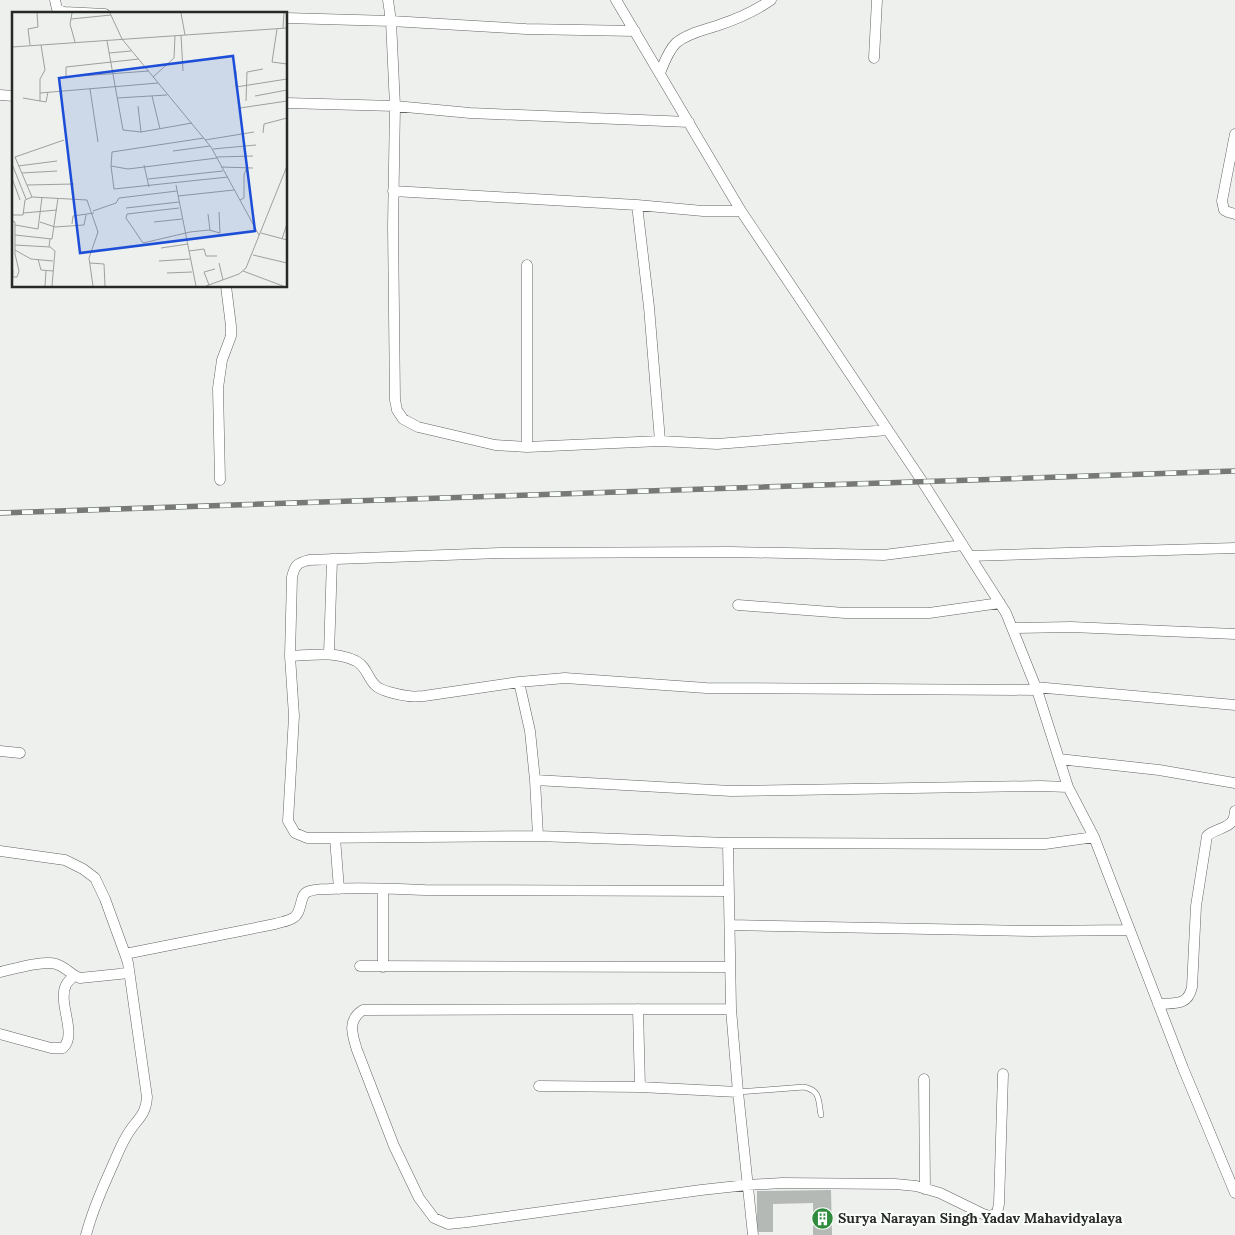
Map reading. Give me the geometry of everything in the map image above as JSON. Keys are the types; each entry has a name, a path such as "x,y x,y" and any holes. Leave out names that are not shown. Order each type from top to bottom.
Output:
{"street":[{"path":"55,0 57,9 64,12"},
{"path":"388,0 391,21 395,106 392,226 395,400 397,410 403,419 418,426 495,444 527,447 660,441 717,444 888,430"},
{"path":"616,0 741,211 888,430 1006,612 1036,689 1068,787 1094,837 1183,1068 1235,1193"},
{"path":"660,73 670,51 685,37 750,13 770,0"},
{"path":"874,58 877,0"},
{"path":"288,18 635,31"},
{"path":"288,103 395,106 470,113 689,122"},
{"path":"1235,134 1222,201 1224,210 1235,214"},
{"path":"393,191 637,205 703,211 741,211"},
{"path":"637,205 650,307 660,441"},
{"path":"527,265 527,447"},
{"path":"220,480 218,388 222,360 231,336 226,288"},
{"path":"963,545 884,555 731,552 510,553 332,559 300,562 294,568 292,577 290,656 294,716 288,821 295,833 306,838 538,836 728,843 1045,844 1094,837"},
{"path":"970,556 1235,548"},
{"path":"330,654 332,559"},
{"path":"738,605 845,613 929,613 1000,603"},
{"path":"1012,628 1071,627 1235,634"},
{"path":"290,656 330,654 347,658 358,662 365,668 376,686 408,697 518,682 565,678 706,688 1036,689 1235,705"},
{"path":"518,682 530,731 538,836"},
{"path":"0,751 20,753"},
{"path":"1059,759 1159,770 1235,783"},
{"path":"535,780 731,791 1068,787"},
{"path":"1158,1004 1179,1003 1187,1000 1191,994 1196,906 1207,836 1224,828 1234,820 1235,811"},
{"path":"335,838 338,888"},
{"path":"728,843 731,1009 753,1235"},
{"path":"0,851 65,860 83,869 95,878 105,899 125,954 146,1088 147,1107 125,1138 98,1199 86,1235"},
{"path":"125,954 275,924 293,918 298,913 302,897 306,892 318,890 338,888 502,891 729,891"},
{"path":"383,889 383,967"},
{"path":"730,924 1033,931 1130,930"},
{"path":"0,972 50,962 58,964 74,976 80,978 129,973"},
{"path":"360,966 730,967"},
{"path":"0,1034 51,1048 62,1048 66,1045 68,1040 63,994 66,984 74,976"},
{"path":"638,1009 640,1087"},
{"path":"731,1009 363,1010 357,1014 352,1023 352,1034 394,1146 419,1198 434,1218 448,1224 782,1182 916,1186 940,1193 990,1216 997,1213 1000,1204 1003,1074"},
{"path":"924,1078 925,1189"},
{"path":"539,1086 640,1087 738,1092"}],"lane":[{"path":"738,1092 804,1087 815,1091 818,1095 821,1115"}],"building":[{"name":"Surya Narayan Singh Yadav Mahavidyalaya","path":"831,1190 832,1235 813,1235 813,1203 773,1204 773,1232 757,1232 757,1191"}],"railway":[{"path":"0,513 1235,471"}],"place":[{"name":"Surya Narayan Singh Yadav Mahavidyalaya","path":"822,1218"}]}
